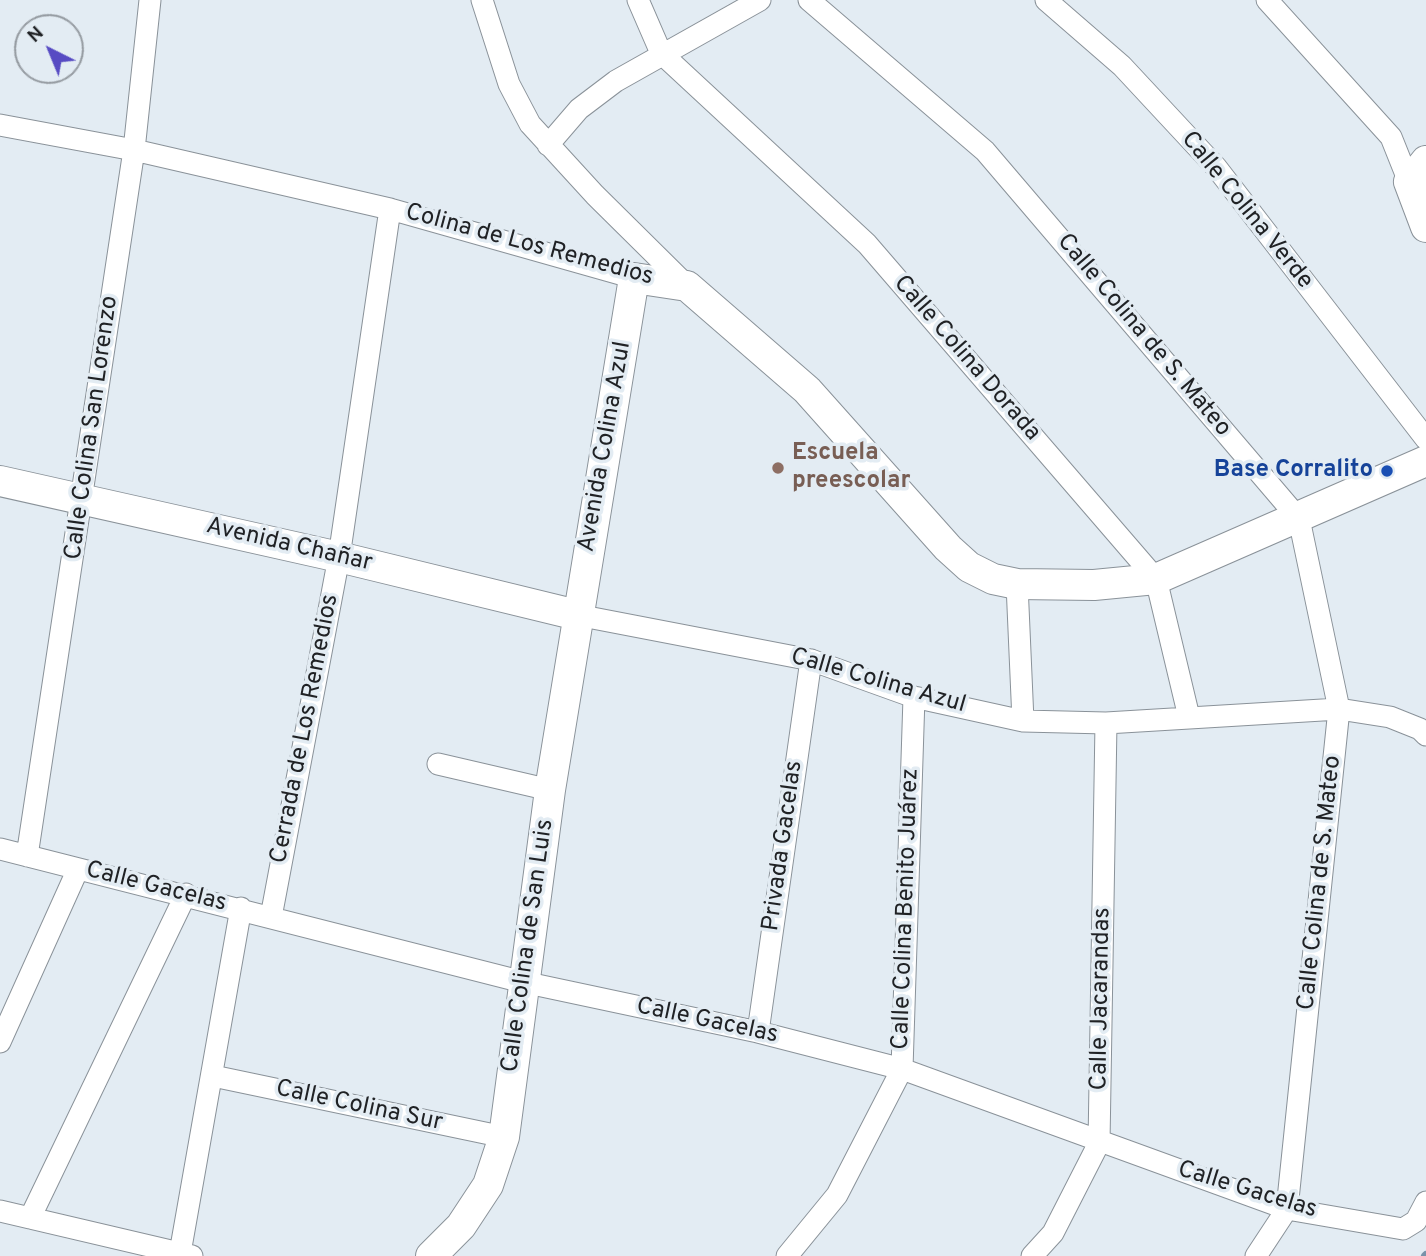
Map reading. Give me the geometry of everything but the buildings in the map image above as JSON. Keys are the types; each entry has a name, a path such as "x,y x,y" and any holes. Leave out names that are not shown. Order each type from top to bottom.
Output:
{"street":[{"name":"Calle Colina San Lorenzo","path":"27,856 134,150 150,0"},
{"path":"482,0 509,84 530,124 687,286"},
{"path":"638,0 661,53"},
{"path":"548,145 579,109 661,53 760,0"},
{"name":"Calle Colina de S. Mateo","path":"809,0 985,151 1298,519 1339,709 1287,1209"},
{"name":"Calle Colina Verde","path":"1046,0 1122,66 1216,167 1426,439"},
{"path":"1267,0 1391,137 1418,172 1426,227"},
{"name":"Calle Colina Dorada","path":"661,53 867,244 1156,579 1189,717"},
{"name":"Colina de Los Remedios","path":"0,125 134,150 390,209 634,278 687,286 807,390 948,548 981,573 1017,584 1094,585 1156,579 1426,461"},
{"name":"Cerrada de Los Remedios","path":"271,917 339,557 390,209"},
{"name":"Avenida Colina Azul","path":"578,615 634,278"},
{"name":"Avenida Chañar","path":"0,481 339,557 578,615"},
{"path":"1017,584 1023,721"},
{"name":"Calle Colina Azul","path":"578,615 811,660 914,696 1023,721 1106,723 1339,709 1390,718 1420,729 1426,735"},
{"name":"Calle Colina de San Luis","path":"431,1256 461,1226 488,1185 504,1137 550,790 578,615"},
{"name":"Privada Gacelas","path":"758,1032 811,660"},
{"name":"Calle Colina Benito Juárez","path":"787,1256 837,1195 902,1069 914,696"},
{"name":"Calle Jacarandas","path":"1032,1256 1054,1233 1099,1143 1106,723"},
{"path":"438,764 550,790"},
{"name":"Calle Gacelas","path":"0,849 186,894 523,982 758,1032 902,1069 1099,1143 1287,1209 1403,1229 1416,1221 1426,1202"},
{"path":"0,1042 78,869"},
{"path":"30,1218 186,894"},
{"path":"0,1211 186,1254 241,908"},
{"name":"Calle Colina Sur","path":"213,1076 504,1137"},
{"path":"1256,1256 1287,1209"}],"place":[{"name":"Escuela preescolar","path":"778,468"},
{"name":"Base Corralito","path":"1387,471"}]}
